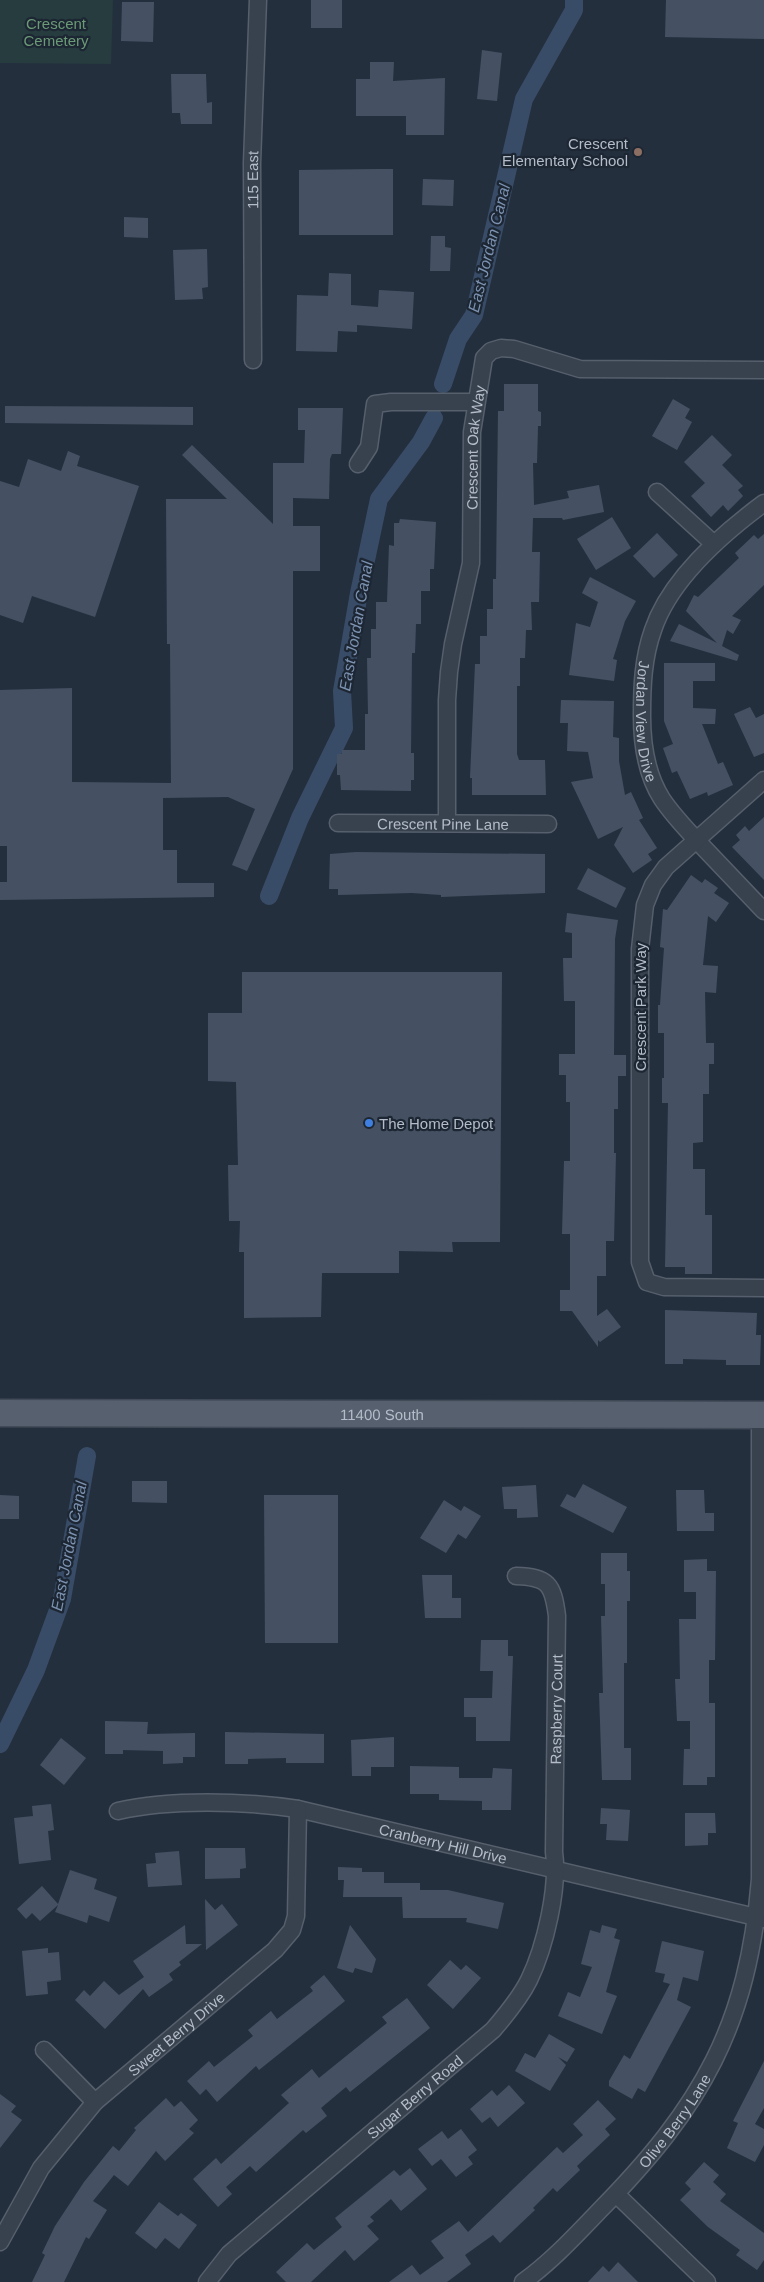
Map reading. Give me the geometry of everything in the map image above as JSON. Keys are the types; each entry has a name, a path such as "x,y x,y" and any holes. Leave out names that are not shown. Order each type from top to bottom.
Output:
{"main road":[{"name":"11400 South","path":"0,1413 762,1415"}],"street":[{"name":"115 East","path":"253,360 252,163 258,0"},
{"name":"Crescent Oak Way","path":"447,824 447,700 452,644 471,563 472,432 475,402 484,358 491,351 501,348 514,349 580,369 764,370"},
{"path":"358,464 369,447 376,404 391,402 475,402"},
{"path":"657,492 714,544"},
{"name":"Jordan View Drive","path":"764,503 714,544 664,605 653,629 646,654 642,687 642,734 651,778 661,798 696,839 764,911"},
{"name":"Crescent Park Way","path":"764,780 666,867 653,885 645,906 641,927 640,1262 647,1282 664,1287 764,1288"},
{"name":"Crescent Pine Lane","path":"338,823 548,824"},
{"name":"Olive Berry Lane","path":"522,2282 565,2245 616,2194 666,2138 710,2072 738,2005 760,1918 762,1415"},
{"name":"Raspberry Court","path":"516,1576 536,1576 545,1582 555,1602 554,1852 557,1870"},
{"name":"Cranberry Hill Drive","path":"118,1811 157,1804 256,1804 298,1809 760,1918"},
{"name":"Sweet Berry Drive","path":"0,2242 41,2168 95,2102 275,1950 292,1930 297,1901 298,1809"},
{"name":"Sugar Berry Road","path":"207,2282 229,2254 493,2030 507,2015 529,1981 537,1962 552,1901 557,1870"},
{"path":"44,2050 95,2102"},
{"path":"616,2194 707,2282"}],"green space":[{"name":"Crescent Cemetery","path":"0,0 113,0 111,64 0,63"}],"building":[{"path":"311,0 342,0 342,28 311,28"},
{"path":"666,0 764,0 764,39 665,37"},
{"path":"122,2 154,2 153,42 121,41"},
{"path":"482,50 502,53 497,101 477,99"},
{"path":"370,62 394,62 393,81 445,78 444,135 406,135 406,116 356,116 356,79 370,79"},
{"path":"171,74 206,74 207,103 212,102 212,124 181,124 180,113 172,113"},
{"path":"393,169 393,235 299,235 299,170"},
{"path":"423,179 454,180 453,206 422,205"},
{"path":"124,217 148,218 148,238 124,237"},
{"path":"431,236 445,236 445,247 451,248 450,271 430,271"},
{"path":"207,249 208,287 202,288 203,299 175,300 173,250"},
{"path":"329,273 351,274 351,305 378,307 379,290 414,292 412,329 357,325 357,332 338,331 337,352 296,351 297,295 328,296"},
{"path":"504,384 538,384 538,411 541,412 541,426 538,426 537,463 533,463 534,505 569,498 567,491 599,485 604,512 563,520 562,518 533,518 532,552 540,552 539,602 531,602 532,630 526,630 525,658 520,658 520,686 517,686 517,754 519,760 545,760 546,795 472,795 472,778 470,778 475,664 480,664 480,636 487,636 487,609 493,609 493,579 496,579 498,411 504,411"},
{"path":"673,399 690,409 685,418 692,422 677,450 652,436"},
{"path":"5,406 193,407 193,425 5,423"},
{"path":"298,408 343,408 341,454 332,454 330,459 329,499 293,498 293,526 320,526 320,571 293,571 293,769 247,871 232,865 255,809 228,797 163,798 163,850 177,850 177,883 214,883 214,897 0,900 0,882 7,882 7,846 0,846 0,690 72,688 72,782 171,783 170,644 167,644 166,499 227,499 182,455 192,445 273,524 273,463 304,463 305,430 298,430"},
{"path":"712,435 732,455 722,465 743,486 738,490 743,496 728,511 723,505 711,517 691,496 705,483 684,462"},
{"path":"68,451 80,456 77,466 139,486 95,617 32,596 23,623 0,615 0,481 19,487 28,459 61,471"},
{"path":"612,517 631,548 596,570 577,539"},
{"path":"400,519 436,522 434,569 430,569 430,591 421,591 421,624 416,624 415,653 412,653 411,753 414,753 414,780 411,780 411,791 341,790 340,775 337,775 337,754 342,754 342,750 365,750 365,714 368,714 367,658 371,658 371,629 376,629 376,602 387,602 389,545 394,546 394,523 399,523"},
{"path":"657,533 678,555 654,578 633,556"},
{"path":"764,534 764,585 732,616 741,620 733,634 727,630 722,646 739,655 737,661 670,641 679,624 717,643 686,611 694,595 698,597 739,558 735,553 754,535 758,539"},
{"path":"590,577 636,601 625,621 613,659 617,660 614,681 569,675 576,623 590,627 598,602 582,593"},
{"path":"664,663 715,663 715,681 693,681 693,708 716,709 715,724 702,724 718,764 723,762 733,785 708,796 707,792 690,799 677,771 672,773 663,748 673,744 664,721"},
{"path":"561,700 614,701 613,737 619,738 619,761 625,795 631,792 643,818 639,820 657,848 648,854 652,860 633,873 614,845 623,827 598,839 571,782 593,778 588,752 567,751 568,723 560,723"},
{"path":"750,707 756,718 764,714 764,753 754,757 734,714"},
{"path":"764,817 764,880 732,847 740,840 736,835 745,826 749,831"},
{"path":"356,852 545,854 545,893 441,897 441,895 412,893 338,895 338,889 329,889 330,854"},
{"path":"588,868 626,888 616,908 577,889"},
{"path":"691,875 702,883 705,879 718,888 714,893 729,903 716,922 708,916 703,965 718,966 716,993 705,992 706,1043 714,1043 714,1064 709,1064 709,1094 703,1094 703,1142 693,1143 693,1169 705,1169 705,1215 712,1215 712,1274 685,1274 685,1267 665,1267 668,1103 662,1103 664,1033 658,1033 658,1005 660,1005 664,948 660,947 663,909 667,910"},
{"path":"567,913 618,920 615,939 614,1055 626,1055 626,1076 618,1076 618,1109 614,1109 614,1153 616,1153 614,1241 606,1241 606,1276 597,1276 597,1316 607,1309 621,1327 600,1342 598,1340 598,1347 572,1311 560,1311 560,1290 570,1290 570,1234 562,1234 564,1161 570,1161 570,1102 566,1102 566,1075 559,1075 559,1054 575,1054 575,1001 564,1001 563,958 572,958 572,933 565,932"},
{"name":"The Home Depot","path":"242,972 502,972 500,1242 452,1242 453,1252 399,1251 399,1273 322,1273 321,1317 244,1318 244,1252 239,1252 240,1221 229,1221 228,1165 238,1165 236,1082 208,1081 208,1013 242,1013"},
{"path":"665,1310 757,1313 756,1335 761,1335 760,1365 726,1365 726,1360 683,1359 683,1364 665,1364"},
{"path":"132,1481 167,1481 167,1503 132,1502"},
{"path":"583,1484 627,1507 613,1533 560,1506 567,1494 575,1498"},
{"path":"536,1485 538,1517 517,1518 517,1509 504,1509 502,1487"},
{"path":"676,1490 704,1490 705,1513 714,1513 714,1531 677,1531"},
{"path":"0,1495 19,1496 19,1519 0,1519"},
{"path":"264,1495 338,1495 338,1643 265,1643"},
{"path":"444,1500 461,1511 464,1506 481,1516 466,1539 458,1534 446,1553 420,1538"},
{"path":"601,1553 627,1553 627,1571 630,1571 630,1601 627,1601 627,1663 624,1663 624,1748 631,1748 631,1780 602,1780 599,1693 603,1693 601,1616 605,1616 605,1584 601,1584"},
{"path":"707,1559 707,1571 716,1571 715,1660 709,1660 709,1703 715,1703 715,1777 707,1777 707,1785 683,1785 684,1749 690,1749 690,1721 677,1721 675,1679 680,1679 679,1619 696,1619 696,1592 684,1592 684,1560"},
{"path":"422,1575 452,1575 452,1598 461,1598 461,1618 425,1618"},
{"path":"481,1640 508,1640 508,1656 513,1656 510,1741 476,1741 476,1717 464,1717 464,1698 492,1698 493,1671 480,1671"},
{"path":"105,1721 148,1722 147,1734 195,1733 195,1757 183,1757 183,1763 163,1764 163,1751 123,1750 123,1754 105,1754"},
{"path":"225,1732 324,1734 324,1763 286,1763 286,1758 248,1759 248,1764 225,1764"},
{"path":"394,1737 394,1767 371,1767 371,1776 352,1776 351,1740"},
{"path":"61,1738 86,1758 64,1785 40,1765"},
{"path":"410,1766 459,1767 459,1778 492,1778 493,1768 512,1769 511,1810 482,1810 482,1801 439,1800 439,1794 410,1794"},
{"path":"51,1804 54,1830 48,1831 51,1860 19,1864 14,1818 33,1816 32,1806"},
{"path":"601,1808 630,1810 628,1841 606,1840 607,1824 600,1824"},
{"path":"685,1813 715,1813 716,1833 708,1833 708,1845 685,1846"},
{"path":"205,1848 245,1848 246,1868 240,1869 240,1878 205,1879"},
{"path":"179,1851 182,1885 148,1887 146,1864 156,1863 155,1853"},
{"path":"338,1867 362,1868 362,1872 384,1872 384,1883 420,1883 420,1890 448,1890 504,1903 498,1929 466,1922 467,1918 403,1918 402,1897 343,1897 344,1880 338,1880"},
{"path":"70,1870 97,1879 94,1889 117,1897 109,1922 89,1915 87,1923 55,1912 58,1905 40,1921 32,1913 26,1919 17,1909 42,1886 58,1904"},
{"path":"205,1899 215,1910 222,1904 238,1925 206,1950"},
{"path":"185,1925 186,1944 202,1944 179,1962 181,1965 169,1974 173,1980 149,1997 143,1989 105,2029 75,2000 84,1990 90,1996 104,1981 119,1995 144,1977 133,1961"},
{"path":"350,1925 376,1959 372,1973 355,1968 353,1973 337,1968"},
{"path":"602,1925 617,1929 614,1938 620,1940 606,1992 617,1996 602,2034 558,2016 568,1992 580,1997 592,1967 581,1964 590,1930 600,1933"},
{"path":"662,1941 704,1951 698,1981 683,1977 677,2000 691,2007 645,2092 638,2088 632,2099 609,2086 609,2081 624,2055 630,2059 670,1984 663,1982 665,1974 655,1972"},
{"path":"48,1948 48,1953 59,1952 61,1980 47,1982 48,1994 26,1996 22,1951"},
{"path":"450,1960 461,1970 466,1965 481,1978 453,2009 427,1985"},
{"path":"324,1975 345,2001 259,2070 256,2066 217,2102 206,2089 200,2095 187,2081 209,2061 214,2067 253,2036 248,2030 271,2011 277,2019 313,1991 310,1987"},
{"path":"407,1998 430,2028 350,2092 346,2087 321,2108 327,2116 306,2133 303,2130 256,2172 250,2166 226,2187 232,2194 218,2207 193,2179 216,2158 221,2164 289,2103 281,2095 312,2069 319,2078 387,2023 382,2017"},
{"path":"549,2034 575,2049 567,2062 558,2057 566,2065 550,2091 515,2071 525,2053 535,2058"},
{"path":"764,2061 764,2108 755,2124 764,2129 764,2145 755,2162 727,2148 738,2123 733,2121"},
{"path":"509,2085 525,2103 498,2127 490,2117 482,2123 470,2109 492,2090 497,2096"},
{"path":"0,2094 16,2106 11,2112 22,2120 0,2148"},
{"path":"166,2098 174,2107 181,2101 198,2120 189,2129 194,2133 165,2161 156,2151 128,2186 114,2175 93,2201 107,2210 89,2239 86,2237 64,2282 32,2282 45,2255 42,2253 55,2226 84,2182 113,2146 119,2151 136,2130 134,2128"},
{"path":"598,2100 616,2119 605,2129 610,2135 577,2166 580,2170 557,2192 553,2188 533,2208 535,2210 500,2243 493,2235 465,2255 471,2264 447,2282 389,2282 412,2265 420,2275 444,2258 431,2241 459,2221 468,2232 557,2147 563,2153 583,2135 573,2124"},
{"path":"461,2129 477,2150 468,2157 473,2164 456,2177 441,2159 432,2166 418,2149 442,2131 448,2139"},
{"path":"704,2162 719,2175 713,2182 726,2194 720,2201 764,2233 764,2260 757,2270 736,2255 740,2250 708,2227 680,2200 691,2189 685,2183"},
{"path":"410,2168 427,2189 401,2211 391,2199 370,2217 374,2221 367,2226 379,2239 354,2261 345,2250 311,2282 286,2282 276,2272 307,2243 314,2250 342,2227 335,2218 394,2170 400,2176"},
{"path":"159,2202 178,2216 181,2213 197,2225 179,2249 165,2238 156,2249 135,2233"},
{"path":"618,2262 638,2282 588,2282 603,2266 609,2272"}],"waterway":[{"name":"East Jordan Canal","path":"443,384 458,339 474,315 524,99 574,10 574,0"},
{"name":"East Jordan Canal","path":"269,896 300,818 344,728 342,691 359,593 379,499 421,442 434,418"},
{"name":"East Jordan Canal","path":"0,1744 36,1670 62,1599 87,1456"}],"place":[{"name":"Crescent Elementary School","path":"638,152"},
{"name":"The Home Depot","path":"369,1123"}]}
